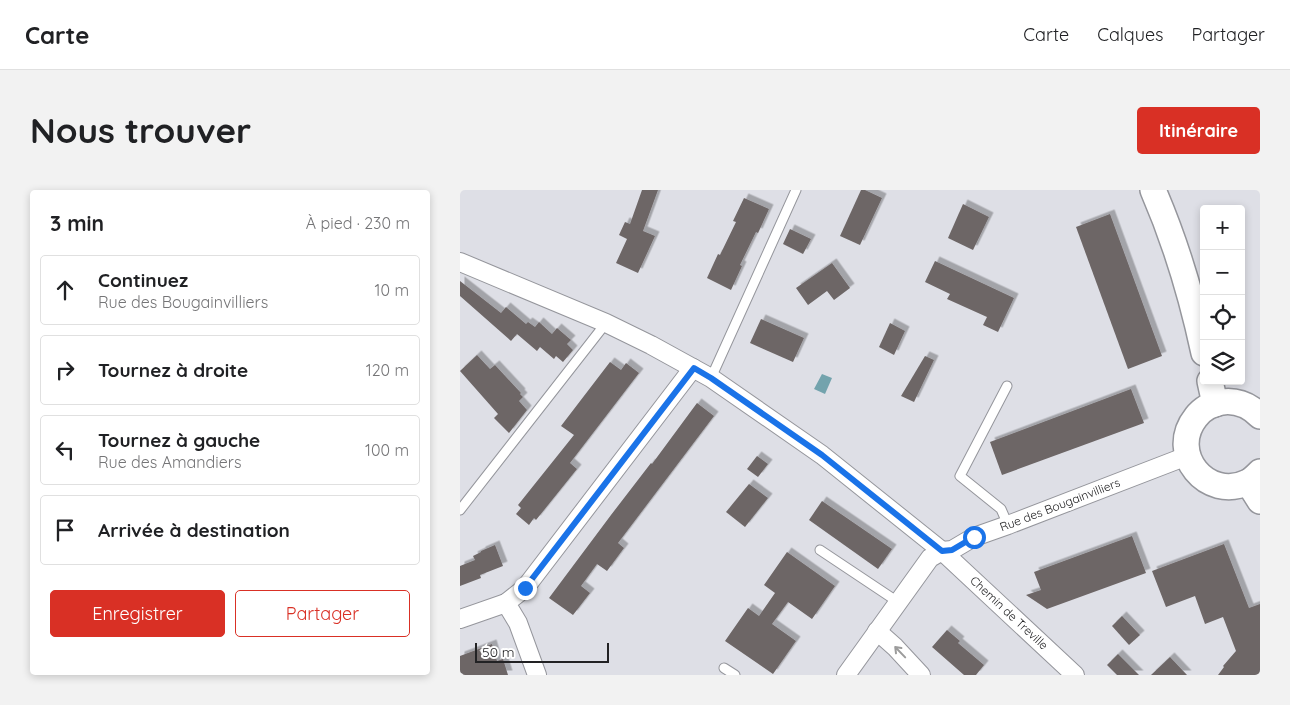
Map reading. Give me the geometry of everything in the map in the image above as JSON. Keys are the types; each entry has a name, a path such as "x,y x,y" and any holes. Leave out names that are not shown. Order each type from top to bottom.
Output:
{"main road":[{"path":"1153,190 1180,259 1201,340"},
{"path":"1256,485 1224,486 1212,483 1201,477 1192,468 1187,456 1186,440 1190,424 1212,392 1229,402 1242,404 1260,416"}],"street":[{"name":"Chemin de Treville","path":"460,262 606,323 711,378 822,455 942,551 1075,675"},
{"path":"460,619 506,603 525,588 694,368"},
{"name":"Rue des Bougainvilliers","path":"846,675 930,558 942,551 952,550 974,537 1187,456"},
{"path":"506,603 518,623 537,675"},
{"path":"877,632 921,675"}],"lane":[{"path":"711,378 796,190"},
{"path":"460,510 606,323"},
{"path":"1007,386 960,476 1001,510 1008,525"},
{"path":"820,550 898,602"},
{"path":"724,668 735,675"}],"water":[{"path":"822,374 832,378 825,394 814,389"}],"building":[{"path":"642,190 658,190 643,231 655,236 638,273 616,263 627,239 619,235 625,222 630,224"},
{"path":"861,190 882,198 860,245 840,236"},
{"path":"744,198 769,209 740,265 742,266 731,290 707,278 736,222 733,221"},
{"path":"963,204 989,217 973,250 948,238"},
{"path":"1110,214 1162,356 1128,369 1076,227"},
{"path":"790,229 811,239 803,254 783,244"},
{"path":"935,261 1014,298 998,332 983,325 987,317 947,299 950,294 925,282"},
{"path":"832,263 850,288 834,300 827,291 808,305 796,288"},
{"path":"460,281 501,313 506,307 526,324 528,322 535,327 539,322 552,334 557,328 571,340 567,344 573,350 563,362 556,356 554,359 540,347 537,351 517,334 511,341 460,296"},
{"path":"761,319 804,338 793,362 750,343"},
{"path":"890,323 905,331 894,355 879,347"},
{"path":"477,355 490,369 495,365 523,397 519,401 527,410 509,433 494,418 498,414 460,371"},
{"path":"925,356 934,360 914,402 901,396"},
{"path":"610,362 621,370 626,363 639,373 570,463 577,469 536,520 534,518 529,525 516,514 521,508 518,505 574,435 561,426"},
{"path":"1131,389 1144,423 1002,475 990,442"},
{"path":"697,403 714,416 618,543 624,548 607,571 597,564 581,586 590,593 573,615 549,598"},
{"path":"757,456 768,464 758,477 747,469"},
{"path":"749,484 768,498 745,527 726,512"},
{"path":"822,501 892,549 878,569 809,520"},
{"path":"1132,536 1146,573 1047,609 1026,595 1041,590 1034,572"},
{"path":"1224,544 1249,608 1260,604 1260,675 1218,675 1236,651 1223,617 1205,624 1195,596 1166,607 1152,571"},
{"path":"495,545 503,566 480,575 481,578 460,586 460,566 475,560 473,556"},
{"path":"787,552 835,586 812,619 788,602 772,624 796,641 773,674 725,641 748,608 759,616 775,593 764,585"},
{"path":"1122,616 1140,635 1129,645 1112,626"},
{"path":"947,630 960,641 958,643 984,665 976,675 964,675 932,647"},
{"path":"492,644 497,661 503,659 508,675 460,674 460,656"},
{"path":"1118,654 1139,675 1117,675 1107,665"},
{"path":"1170,657 1187,675 1151,675"}],"route":[{"path":"525,588 694,368 822,455 942,551 952,550 974,537"}]}
